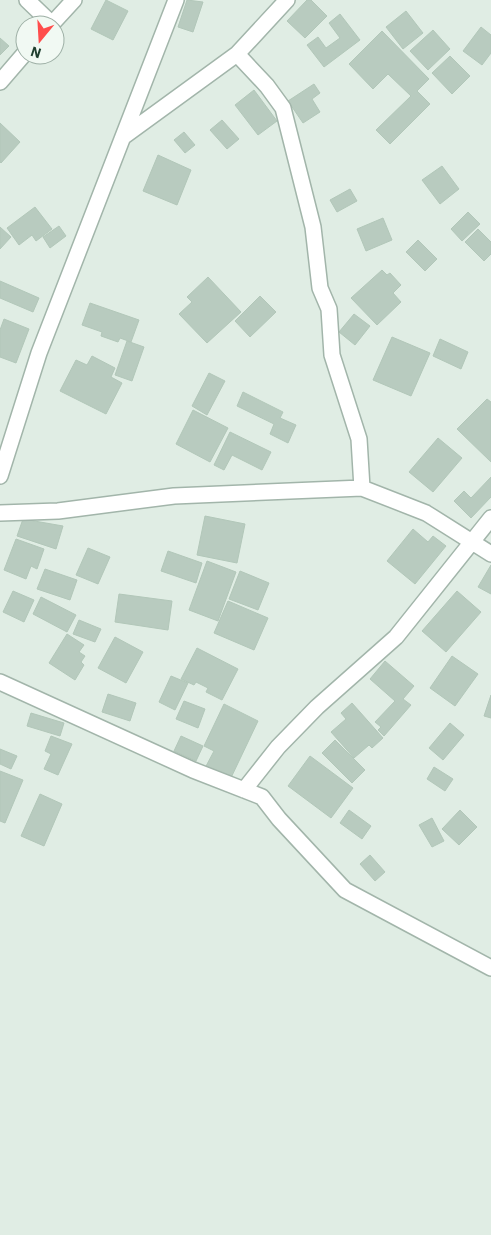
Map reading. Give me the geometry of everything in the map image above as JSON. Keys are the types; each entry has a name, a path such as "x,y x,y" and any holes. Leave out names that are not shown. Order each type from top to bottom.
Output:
{"street":[{"path":"27,0 43,15"},
{"path":"60,15 74,0"},
{"path":"0,476 39,353 176,0"},
{"path":"123,137 237,54 287,0"},
{"path":"237,54 268,86 283,108 313,227 320,288 329,308 332,355 359,439 362,488"},
{"path":"0,82 15,65"},
{"path":"0,513 58,511 174,496 362,488 426,514 491,554"},
{"path":"244,790 278,747 317,707 396,637 491,518"},
{"path":"0,682 193,770 262,798 345,890 491,968"}],"building":[{"path":"106,0 128,11 113,40 91,29"},
{"path":"187,0 203,2 193,32 178,27"},
{"path":"307,0 311,0 327,16 305,38 287,21"},
{"path":"406,11 423,33 403,49 386,27"},
{"path":"340,14 360,40 324,67 307,45 318,37 326,48 340,38 329,23"},
{"path":"481,27 491,35 491,53 482,65 463,51"},
{"path":"433,30 450,49 428,70 410,51"},
{"path":"382,31 429,79 417,91 430,104 390,144 376,130 411,96 388,74 373,89 349,64"},
{"path":"0,38 9,46 0,55"},
{"path":"450,56 470,76 452,94 432,73"},
{"path":"314,84 320,93 312,99 320,112 303,123 288,101"},
{"path":"254,90 277,121 258,135 235,105"},
{"path":"222,120 239,139 227,149 210,130"},
{"path":"0,123 20,142 1,163 0,162"},
{"path":"184,132 195,145 185,153 174,140"},
{"path":"158,155 191,170 177,205 143,191"},
{"path":"442,166 459,189 440,204 422,180"},
{"path":"350,189 357,201 337,212 330,200"},
{"path":"35,207 52,229 36,241 32,235 19,245 7,228"},
{"path":"468,212 480,224 462,241 451,229"},
{"path":"383,218 392,240 366,251 357,229"},
{"path":"59,226 66,236 50,248 43,237"},
{"path":"0,227 11,237 0,249"},
{"path":"478,229 491,242 491,254 484,261 465,242"},
{"path":"418,240 437,259 425,271 406,252"},
{"path":"382,270 387,275 390,273 401,285 393,293 401,302 377,325 351,298"},
{"path":"208,277 241,312 207,343 179,314 192,302 187,297"},
{"path":"0,281 39,298 33,312 0,298"},
{"path":"260,296 276,312 250,337 235,321"},
{"path":"90,303 139,320 131,342 120,338 118,342 101,336 102,332 82,325"},
{"path":"354,314 370,326 355,345 339,332"},
{"path":"4,319 29,329 16,363 0,357 0,330"},
{"path":"392,337 430,353 411,396 373,380"},
{"path":"440,339 468,352 461,369 433,356"},
{"path":"127,341 144,347 132,381 115,375"},
{"path":"92,356 115,368 111,377 122,383 106,414 60,391 76,360 87,365"},
{"path":"209,373 225,381 207,415 192,406"},
{"path":"243,392 283,412 280,418 296,425 288,443 270,434 274,424 237,406"},
{"path":"487,399 491,402 491,462 457,429"},
{"path":"193,410 228,428 210,462 176,444"},
{"path":"230,432 271,452 262,470 232,455 224,470 214,465"},
{"path":"438,438 462,458 433,492 409,472"},
{"path":"491,477 491,497 471,518 454,501 464,491 471,498"},
{"path":"205,516 245,524 237,563 197,555"},
{"path":"23,519 63,526 56,549 17,536"},
{"path":"413,529 428,542 433,536 446,546 415,584 387,561"},
{"path":"16,539 44,549 37,569 31,566 26,579 4,570"},
{"path":"88,548 110,557 98,584 76,575"},
{"path":"168,551 202,563 196,583 161,571"},
{"path":"207,561 236,572 218,621 189,610"},
{"path":"491,565 491,594 478,587"},
{"path":"45,569 77,580 70,600 37,589"},
{"path":"240,571 269,583 258,610 229,599"},
{"path":"13,591 34,600 24,622 3,612"},
{"path":"457,591 481,612 446,652 422,631"},
{"path":"119,594 172,601 168,630 115,622"},
{"path":"41,597 76,615 67,632 33,614"},
{"path":"228,601 268,618 254,650 214,633"},
{"path":"79,620 101,629 95,642 73,634"},
{"path":"67,634 84,645 79,652 85,656 81,662 84,665 75,680 49,663"},
{"path":"115,637 143,652 126,683 98,668"},
{"path":"197,648 238,669 222,700 206,692 208,688 196,682 194,685 181,679"},
{"path":"452,656 478,674 455,706 430,688"},
{"path":"385,661 414,686 403,699 411,705 384,736 378,730 381,727 375,722 395,701 370,679"},
{"path":"171,676 188,683 175,710 159,702"},
{"path":"108,694 136,703 130,721 102,712"},
{"path":"491,695 491,718 484,716"},
{"path":"184,701 205,709 198,728 176,719"},
{"path":"352,703 383,738 372,748 369,745 354,758 331,732 346,719 341,713"},
{"path":"224,704 258,721 229,782 204,770 214,751 204,746"},
{"path":"31,713 64,723 60,736 27,726"},
{"path":"450,723 464,735 443,760 429,748"},
{"path":"51,736 72,744 58,775 44,769 51,754 45,751"},
{"path":"181,736 203,746 196,761 174,751"},
{"path":"335,740 365,770 352,783 322,753"},
{"path":"0,749 17,756 11,769 0,764"},
{"path":"310,756 353,788 331,818 288,786"},
{"path":"434,767 453,779 445,791 427,779"},
{"path":"0,771 23,780 5,823 0,821"},
{"path":"40,794 62,804 44,846 21,836"},
{"path":"349,810 371,826 362,839 340,823"},
{"path":"460,810 477,827 459,845 442,829"},
{"path":"432,818 444,841 432,847 419,825"},
{"path":"370,855 385,872 375,881 360,864"}]}
